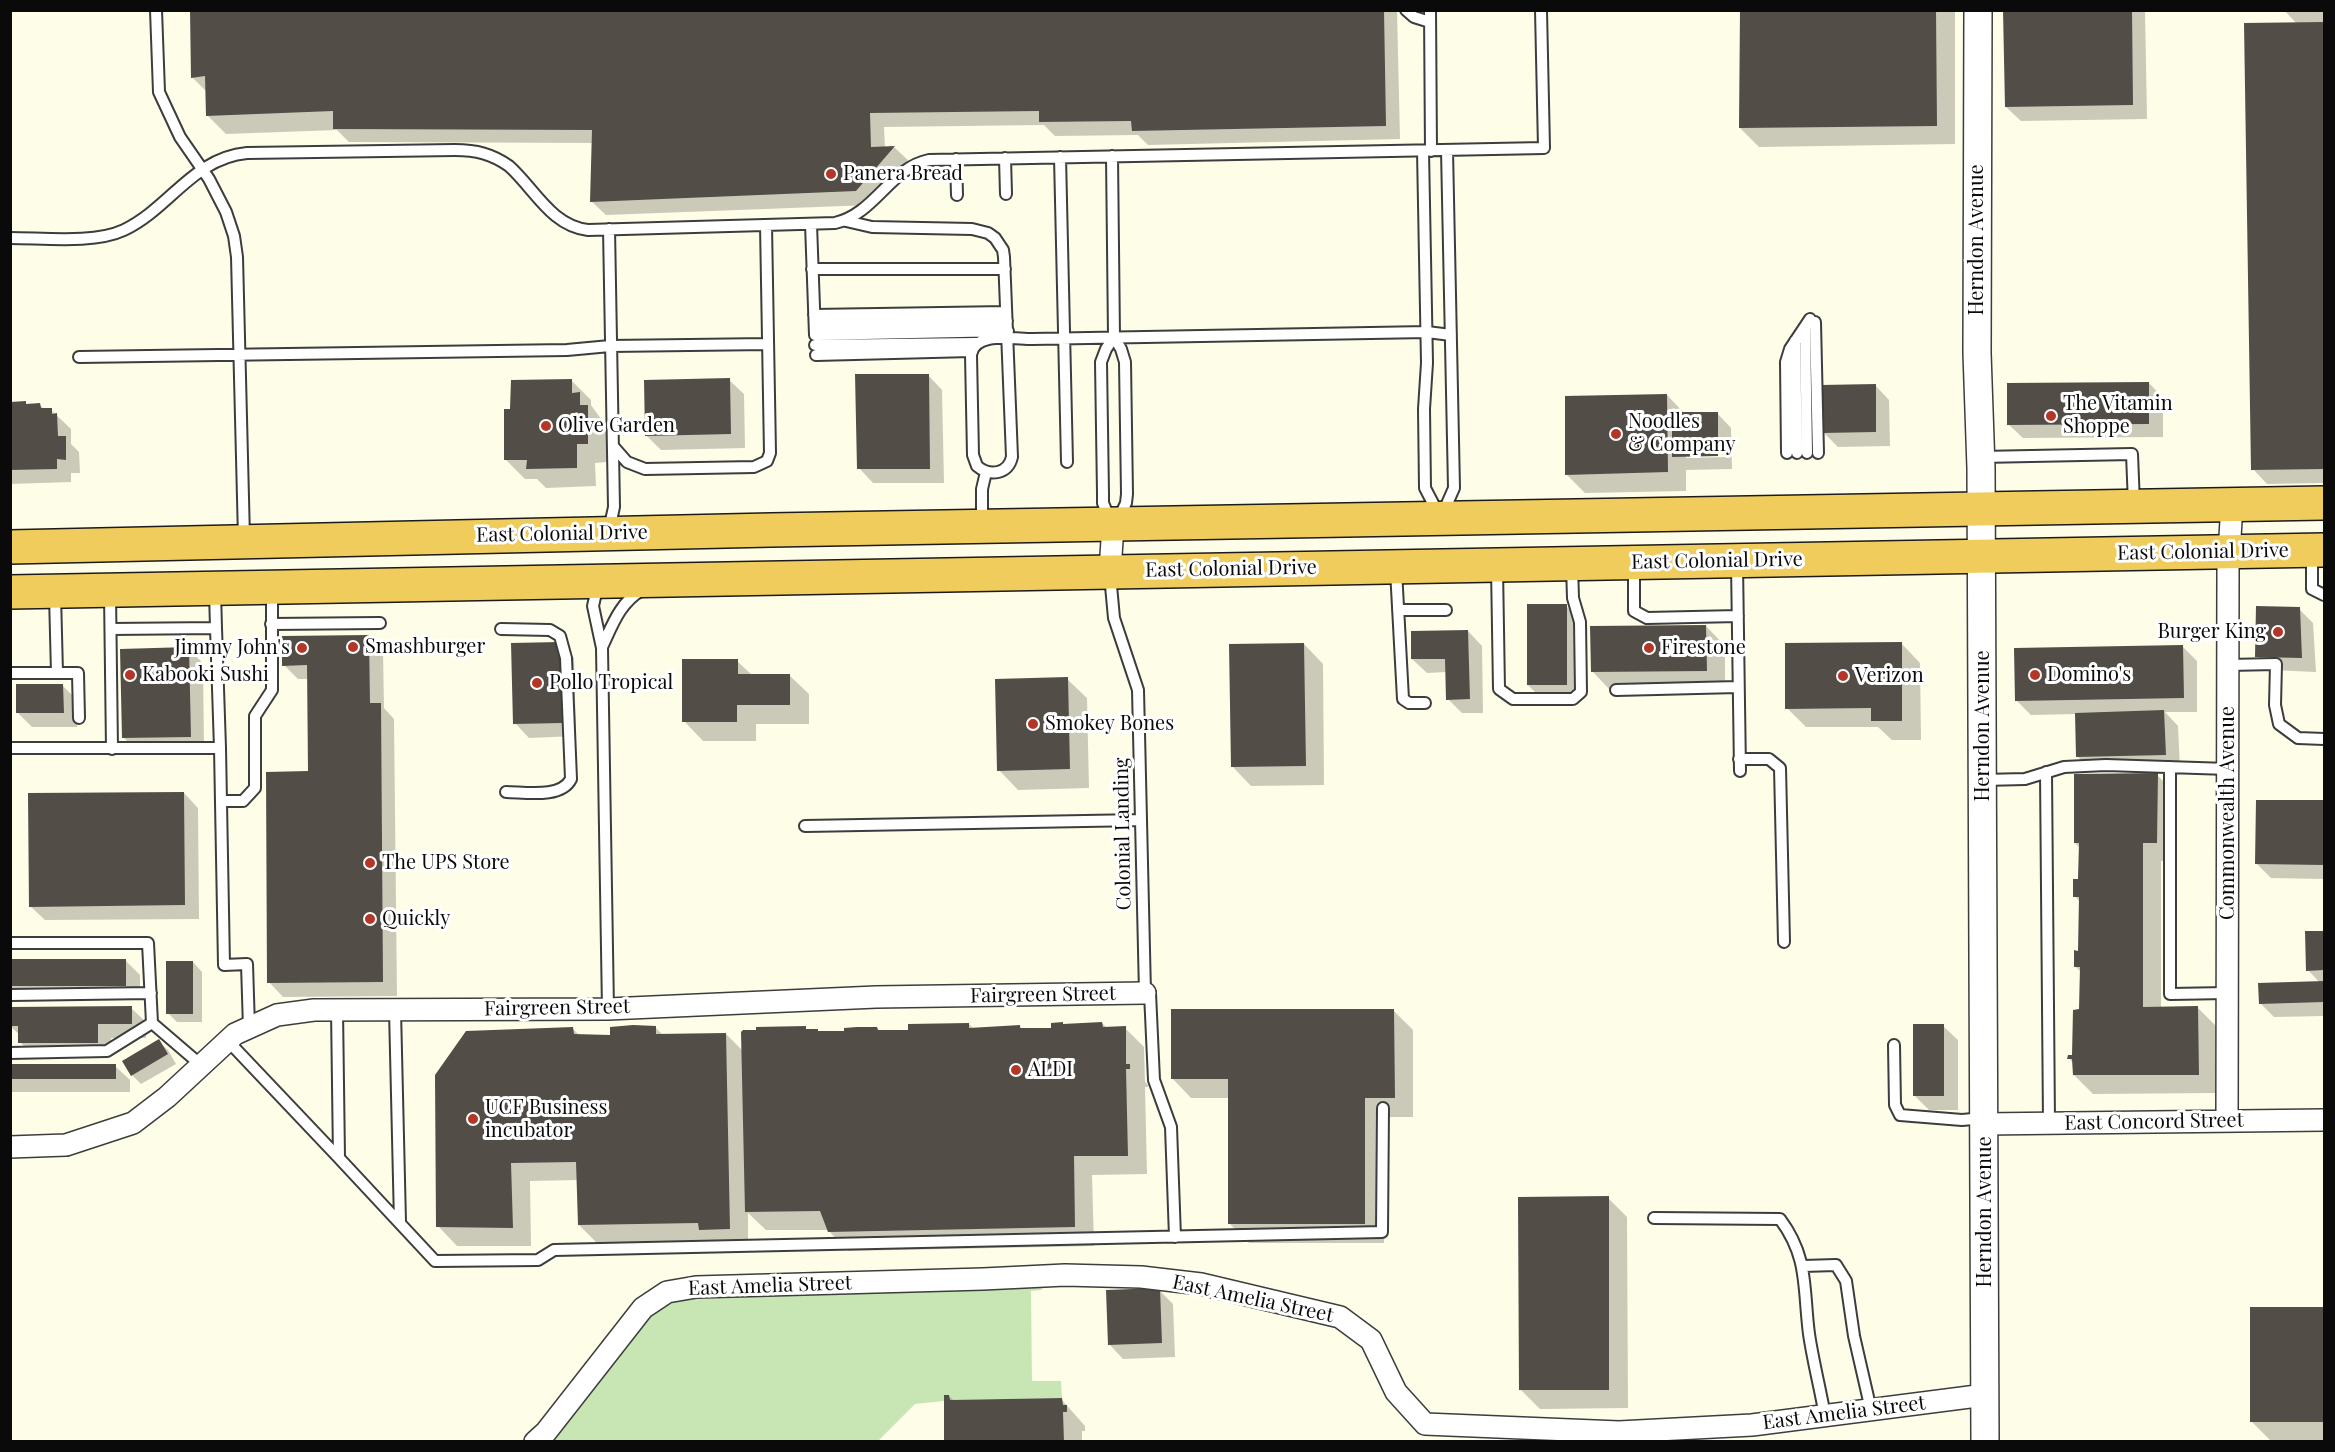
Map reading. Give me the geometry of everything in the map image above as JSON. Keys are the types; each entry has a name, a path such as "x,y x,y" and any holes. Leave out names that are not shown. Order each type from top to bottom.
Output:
{"highway":[{"name":"East Colonial Drive","path":"10,546 771,530 2325,503"},
{"path":"599,581 635,556 743,550 771,530"},
{"path":"284,587 326,566 569,563 609,534"},
{"name":"East Colonial Drive","path":"10,592 2318,550"}],"street":[{"name":"Herndon Avenue","path":"1978,10 1977,353 1982,557 1985,1442"},
{"name":"Commonwealth Avenue","path":"2227,1121 2228,665 2229,551 2232,504"},
{"path":"1110,571 1113,525"},
{"name":"Fairgreen Street","path":"10,1147 66,1145 134,1123 235,1034 277,1015 314,1010 608,1009 876,997 1148,993"},
{"name":"East Concord Street","path":"1984,1121 2049,1123 2325,1120"},
{"name":"East Amelia Street","path":"535,1442 546,1432 643,1308 667,1292 696,1287 983,1280 1065,1275 1141,1277 1201,1284 1340,1317 1371,1340 1395,1392 1425,1424 1619,1432 1752,1425 1985,1395"}],"lane":[{"path":"156,10 159,92 180,137 202,169 226,212 234,236 237,257 245,541"},
{"path":"1406,10 1414,17 1430,22"},
{"path":"1430,10 1427,332 1424,409 1425,488 1441,519"},
{"path":"10,238 93,237 115,233 150,213 202,169 217,160 247,153 471,150 490,154 509,166 555,215 568,225 582,229 609,229 811,224 846,220 863,211 911,165 929,160 1544,148 1542,10"},
{"path":"1441,519 1454,488 1447,150"},
{"path":"1112,156 1114,338 1125,362 1127,494 1123,512 1113,525 1103,503 1101,362 1114,338"},
{"path":"1060,157 1067,462"},
{"path":"1005,158 1006,194"},
{"path":"956,159 957,195"},
{"path":"846,220 872,227 981,230 995,237 1000,243 1005,269 1012,457 1007,468 1001,472 986,472 976,466 973,455 974,347"},
{"path":"811,224 815,335"},
{"path":"613,446 627,462 645,468 754,467 763,464 770,453 766,225"},
{"path":"609,229 614,507 609,534"},
{"path":"812,269 1005,269"},
{"path":"1810,322 1802,453 1786,362 1795,341 1810,322"},
{"path":"815,335 1008,326 1065,338 1427,332 1451,335"},
{"path":"815,335 1008,326"},
{"path":"815,335 974,347 1008,326"},
{"path":"79,357 567,350 610,346 768,344"},
{"path":"1981,457 2132,454 2134,506"},
{"path":"982,527 982,489 986,472"},
{"path":"2318,550 2312,589 2325,595"},
{"path":"1737,561 1740,771"},
{"path":"1634,562 1634,611 1641,615 1647,618 1738,616"},
{"path":"1497,564 1499,689 1513,699 1573,699 1581,693 1580,622 1574,598 1572,563"},
{"path":"1395,566 1403,699 1409,703 1425,703"},
{"name":"Colonial Landing","path":"1110,571 1114,618 1138,690 1148,993 1154,1080 1171,1127 1175,1237"},
{"path":"602,648 615,619 624,606 634,595 661,580"},
{"path":"599,581 594,606 602,648 608,1009"},
{"path":"221,801 243,801 255,788 255,716 272,690 271,624 284,587"},
{"path":"215,588 224,964 247,964 249,1028"},
{"path":"110,590 112,748"},
{"path":"55,591 57,673"},
{"path":"1398,610 1446,610"},
{"path":"271,624 380,623"},
{"path":"111,629 216,628"},
{"path":"501,629 550,630 560,636 566,658 571,779 564,788 554,791 506,792"},
{"path":"2228,665 2276,664 2275,705 2279,724 2298,738 2325,739"},
{"path":"10,673 78,673 79,718"},
{"path":"1616,690 1738,687"},
{"path":"10,748 220,748"},
{"path":"1739,759 1769,759 1780,768 1784,942"},
{"path":"1983,780 2025,779 2064,766 2228,769"},
{"path":"2170,767 2170,994 2227,993"},
{"path":"2046,772 2049,1123"},
{"path":"805,826 1141,820"},
{"path":"10,943 148,943 152,1023 201,1065"},
{"path":"10,995 151,993"},
{"path":"338,1010 339,1158"},
{"path":"395,1010 400,1222"},
{"path":"10,1053 107,1051 152,1023"},
{"path":"228,1041 435,1261 538,1260 554,1250 1382,1232 1383,1108"},
{"path":"1894,1045 1895,1105 1900,1115 1984,1121"},
{"path":"1654,1218 1780,1219 1792,1235 1803,1266 1809,1334 1825,1416"},
{"path":"1803,1266 1836,1265 1846,1281 1854,1336 1870,1410"}],"green space":[{"path":"1042,1281 1041,1290 1031,1291 1032,1381 1061,1381 1062,1398 950,1400 949,1395 944,1395 944,1401 915,1404 878,1441 552,1442 639,1324 676,1294"}],"building":[{"path":"190,10 1384,10 1386,126 1132,131 1131,121 1039,122 1039,111 870,113 871,147 895,146 856,191 590,202 592,130 333,129 333,111 206,116 205,76 191,78"},
{"path":"1740,10 1936,10 1937,126 1739,128"},
{"path":"2003,10 2132,10 2133,105 2005,107"},
{"path":"2324,22 2324,469 2251,470 2244,23"},
{"path":"855,374 929,374 930,469 857,469"},
{"path":"730,378 731,434 645,436 644,380"},
{"name":"Olive Garden","path":"572,379 572,393 580,392 580,405 588,405 588,444 577,444 577,468 526,469 527,460 504,460 504,409 510,409 511,380"},
{"path":"2149,382 2149,424 2007,425 2007,383"},
{"path":"1876,384 1876,432 1822,433 1822,419 1795,419 1795,397 1821,396 1821,385"},
{"name":"Noodles & Company","path":"1667,394 1668,472 1565,475 1565,396"},
{"path":"26,401 26,404 40,403 41,408 52,408 52,414 57,413 58,436 66,436 66,460 57,459 57,469 10,470 10,402"},
{"name":"Noodles & Company","path":"1672,412 1718,412 1718,456 1672,457"},
{"path":"1527,604 1567,604 1567,685 1527,685"},
{"name":"Burger King","path":"2256,606 2300,607 2302,658 2255,657"},
{"name":"Firestone","path":"1706,625 1707,671 1591,672 1590,626"},
{"path":"1468,630 1470,699 1446,700 1445,659 1411,659 1411,631"},
{"path":"369,635 370,703 381,703 383,982 267,983 266,772 308,771 307,665 282,666 282,636"},
{"name":"Pollo Tropical","path":"560,642 563,723 513,724 511,643"},
{"name":"Verizon","path":"1902,642 1902,721 1871,721 1871,708 1785,709 1785,643"},
{"path":"1304,643 1306,766 1231,767 1229,644"},
{"path":"2183,645 2184,698 2015,701 2014,648"},
{"path":"189,647 191,737 122,738 120,649"},
{"path":"682,659 738,659 738,674 790,674 790,705 737,705 737,722 682,722"},
{"name":"Smokey Bones","path":"1068,677 1070,769 997,771 995,679"},
{"path":"16,684 63,684 64,713 16,713"},
{"path":"2164,710 2166,755 2076,757 2075,713"},
{"path":"2158,773 2157,843 2143,843 2143,1007 2198,1006 2199,1075 2073,1075 2072,1059 2067,1059 2068,1055 2072,1055 2073,1010 2079,1009 2080,967 2074,967 2074,950 2078,951 2079,897 2073,897 2073,879 2078,879 2079,843 2074,843 2074,774"},
{"path":"184,792 185,905 29,907 28,793"},
{"path":"2256,800 2324,800 2324,865 2255,864"},
{"path":"2305,931 2324,931 2324,970 2306,971"},
{"path":"10,959 126,959 126,986 10,986"},
{"path":"166,961 193,961 193,1014 166,1014"},
{"path":"2324,981 2324,1002 2259,1004 2258,983"},
{"path":"132,1006 132,1024 98,1024 98,1043 18,1043 18,1026 10,1026 10,1007"},
{"path":"1171,1009 1394,1009 1395,1098 1365,1098 1365,1224 1228,1224 1228,1079 1171,1079"},
{"path":"1063,1022 1063,1024 1102,1022 1103,1027 1126,1026 1126,1064 1130,1064 1130,1069 1126,1069 1128,1156 1074,1156 1075,1227 828,1232 820,1211 745,1212 741,1032 743,1030 756,1030 756,1027 806,1026 806,1029 818,1029 818,1031 844,1031 844,1028 857,1027 908,1030 908,1024 969,1023 969,1028 1020,1025 1020,1028 1051,1028 1051,1023"},
{"path":"1913,1024 1944,1024 1944,1096 1913,1096"},
{"path":"656,1026 656,1034 726,1033 730,1229 699,1230 698,1223 578,1225 576,1162 511,1163 513,1228 436,1227 435,1075 466,1031 573,1027 574,1034 610,1035 610,1027"},
{"path":"159,1039 168,1054 131,1076 122,1061"},
{"path":"10,1064 116,1064 116,1079 10,1079"},
{"path":"1609,1196 1609,1390 1519,1390 1518,1197"},
{"path":"1160,1288 1162,1343 1108,1345 1106,1290"},
{"path":"2250,1307 2324,1307 2324,1422 2250,1422"},
{"path":"944,1395 949,1395 950,1400 1062,1398 1063,1405 1067,1405 1067,1412 1063,1412 1064,1442 944,1442"}],"place":[{"name":"Panera Bread","path":"831,174"},
{"name":"The Vitamin Shoppe","path":"2051,416"},
{"name":"Olive Garden","path":"546,426"},
{"name":"Noodles & Company","path":"1616,434"},
{"name":"Burger King","path":"2278,632"},
{"name":"Smashburger","path":"353,647"},
{"name":"Jimmy John's","path":"302,648"},
{"name":"Firestone","path":"1649,648"},
{"name":"Kabooki Sushi","path":"130,675"},
{"name":"Domino's","path":"2035,675"},
{"name":"Verizon","path":"1843,676"},
{"name":"Pollo Tropical","path":"537,683"},
{"name":"Smokey Bones","path":"1033,724"},
{"name":"The UPS Store","path":"370,863"},
{"name":"Quickly","path":"370,919"},
{"name":"ALDI","path":"1016,1070"},
{"name":"UCF Business incubator","path":"473,1119"}]}
